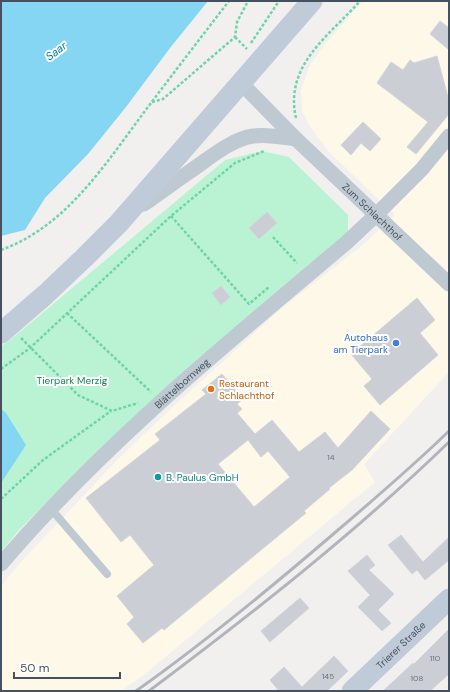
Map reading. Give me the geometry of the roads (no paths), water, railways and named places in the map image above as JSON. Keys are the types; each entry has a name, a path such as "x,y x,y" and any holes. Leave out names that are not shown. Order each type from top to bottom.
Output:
{"main road":[{"path":"6,329 79,264 119,223 312,1"},
{"name":"Trierer Straße","path":"352,691 449,599"}],"street":[{"name":"Zum Schlachthof","path":"241,83 296,139 449,284"},
{"path":"119,223 169,185 209,158 243,139 261,136 296,139"},
{"name":"Blättelbornweg","path":"1,564 27,533 159,399 346,243 376,216 422,169 449,136"}],"lane":[{"path":"51,509 107,574"}],"water":[{"name":"Saar","path":"1,1 208,1 88,154 45,198 25,230 1,236"},
{"path":"1,409 6,413 26,445 1,483"}],"railway":[{"path":"136,691 211,635 284,576 391,485 449,431"},
{"path":"149,691 227,632 303,571 377,508 449,442"}],"place":[{"name":"Autohaus am Tierpark","path":"396,343"},
{"name":"Restaurant Schlachthof","path":"211,389"},
{"name":"B. Paulus GmbH","path":"158,477"}],"park label":[{"name":"Tierpark Merzig","path":"72,380"}]}
